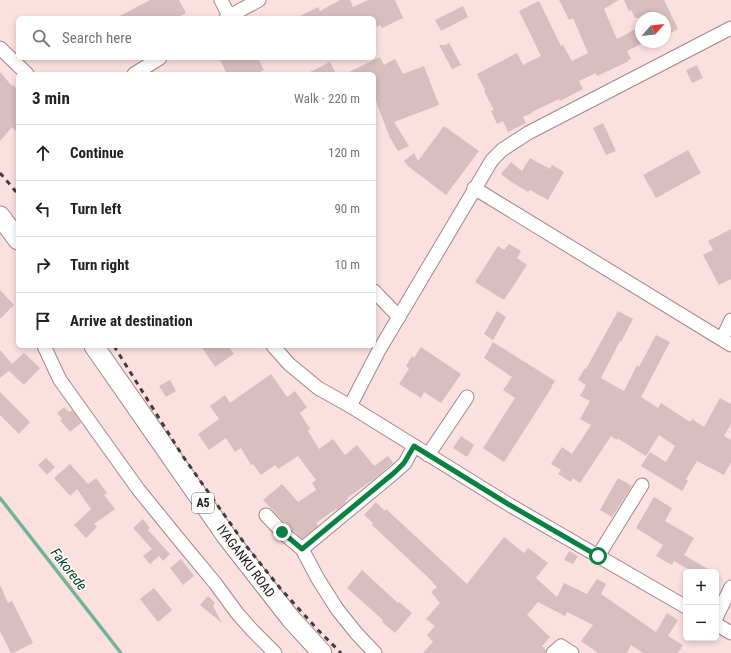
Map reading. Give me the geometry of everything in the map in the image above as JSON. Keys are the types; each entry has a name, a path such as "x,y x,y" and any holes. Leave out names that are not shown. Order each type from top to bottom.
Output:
{"highway":[{"path":"0,216 16,237"},
{"name":"IYAGANKU ROAD","path":"95,348 227,537 291,620 322,653"}],"street":[{"path":"221,0 227,16"},
{"path":"229,16 259,0"},
{"path":"350,406 378,352 474,188 492,160 502,150 528,133 731,28"},
{"path":"0,48 24,72"},
{"path":"137,72 157,60"},
{"path":"474,188 727,342 731,320"},
{"path":"376,293 398,317"},
{"path":"45,348 60,380 138,489 215,583 237,613 275,653"},
{"path":"274,348 289,364 318,388 350,406 508,504 683,605"},
{"path":"428,454 467,397"},
{"path":"302,549 395,472 404,463 414,446"},
{"path":"598,556 642,485"},
{"path":"266,515 282,532 302,549 318,579 337,609 356,634 375,653"},
{"path":"719,612 731,587"},
{"path":"719,626 731,633"},
{"path":"553,653 561,646 571,653"}],"building":[{"path":"150,0 179,0 186,13 181,16 120,16"},
{"path":"340,0 350,0 353,7 368,0 395,0 403,18 382,28 380,25 377,27 376,16 300,16 318,7 320,11"},
{"path":"559,0 619,0 604,9 617,39 635,29 635,47 627,51 631,59 597,76 596,73 579,81 583,89 523,117 526,123 508,132 503,121 497,124 491,111 494,110 477,74 517,53 523,65 541,56 519,11 539,1 561,46 563,45 572,61 588,53 573,18 569,20"},
{"path":"624,0 664,0 670,12 635,12 635,18 631,10 629,11"},
{"path":"463,6 468,17 441,31 435,20"},
{"path":"671,14 678,29 671,33"},
{"path":"449,43 461,65 452,69 439,45"},
{"path":"380,57 384,65 395,59 403,74 424,66 439,105 394,122 409,146 398,151 390,138 376,101 376,72 349,72"},
{"path":"220,60 259,60 264,70 260,72 226,72"},
{"path":"330,62 335,72 310,72"},
{"path":"697,65 703,78 692,83 686,70"},
{"path":"0,72 12,86 13,85 16,88 16,131 12,127 0,141"},
{"path":"603,123 616,151 606,155 593,128"},
{"path":"444,126 479,151 446,195 408,166 404,161 414,153 418,161"},
{"path":"688,150 701,173 656,198 643,175"},
{"path":"530,158 550,169 552,165 564,172 548,200 530,190 528,192 501,174 511,162 522,171"},
{"path":"731,229 731,279 719,285 703,255 713,250 708,241"},
{"path":"509,244 521,251 517,258 527,265 504,300 475,282 498,246 504,250"},
{"path":"0,290 14,305 0,319"},
{"path":"497,311 506,317 493,340 484,334"},
{"path":"618,311 633,319 601,378 624,391 637,365 639,367 656,335 670,342 641,397 658,408 661,403 690,422 692,419 704,427 720,398 731,404 731,424 724,436 731,440 731,462 724,475 697,461 686,479 688,481 682,491 641,466 650,452 666,462 675,446 659,435 646,456 617,438 617,440 611,436 580,483 573,478 571,482 558,474 561,470 551,464 562,447 572,454 591,425 580,419 590,401 580,396 586,385 578,380 585,368 586,369"},
{"path":"493,342 555,381 504,462 483,448 515,398 503,390 512,377 484,358"},
{"path":"421,347 461,374 441,403 424,392 421,398 399,384 409,369 406,366 412,356 414,358"},
{"path":"202,348 230,348 234,354 215,367"},
{"path":"0,350 12,364 24,353 40,368 24,385 9,371 0,378"},
{"path":"271,374 287,397 295,391 307,407 300,413 310,429 308,431 319,449 333,439 345,455 357,445 374,466 388,456 393,463 374,479 347,498 348,499 345,501 346,502 337,510 336,509 316,523 318,526 302,539 263,500 282,484 298,502 316,490 312,483 316,480 298,456 278,469 275,465 261,475 253,464 251,465 241,448 235,452 226,438 209,450 198,434 219,419 210,406 225,395 230,403"},
{"path":"170,380 176,391 166,397 159,386"},
{"path":"0,392 30,422 19,434 0,415"},
{"path":"64,407 69,412 72,410 81,423 70,432 60,420 62,419 57,413"},
{"path":"461,436 474,445 467,457 453,448"},
{"path":"46,458 55,467 47,475 38,465"},
{"path":"70,464 88,484 96,478 107,493 104,495 115,509 94,524 97,527 86,538 74,525 91,509 77,489 70,496 54,478"},
{"path":"618,478 632,486 612,517 600,510"},
{"path":"654,497 672,508 665,521 694,538 684,555 708,569 688,569 674,561 672,565 656,556 663,545 636,528"},
{"path":"376,502 385,511 386,509 467,584 504,537 524,553 528,548 548,563 536,578 557,597 564,583 587,594 597,579 606,584 601,594 656,632 667,613 678,620 668,636 683,645 678,653 643,653 631,645 627,653 598,653 581,641 593,625 567,612 565,616 538,602 527,615 550,637 542,646 546,650 545,653 423,653 433,642 427,635 435,626 426,619 440,603 431,592 437,587 372,525 373,523 364,515"},
{"path":"143,519 150,528 148,530 170,554 163,561 159,556 150,564 143,556 152,549 133,528"},
{"path":"569,551 578,556 573,564 564,560"},
{"path":"181,559 194,576 183,585 170,568"},
{"path":"362,570 398,603 399,602 412,613 395,633 382,622 383,620 347,588"},
{"path":"0,585 8,603 12,601 33,643 13,653 11,653 0,631"},
{"path":"154,588 172,610 158,622 140,599"},
{"path":"208,596 215,603 213,606 222,623 200,605"}],"waterway":[{"name":"Fakorede","path":"0,498 121,653"}],"railway":[{"path":"0,173 16,192"},
{"path":"115,348 182,455 247,547 280,588 341,653"}],"route":[{"path":"282,532 302,549 367,497 395,472 404,463 414,446 508,504 598,556"}]}
